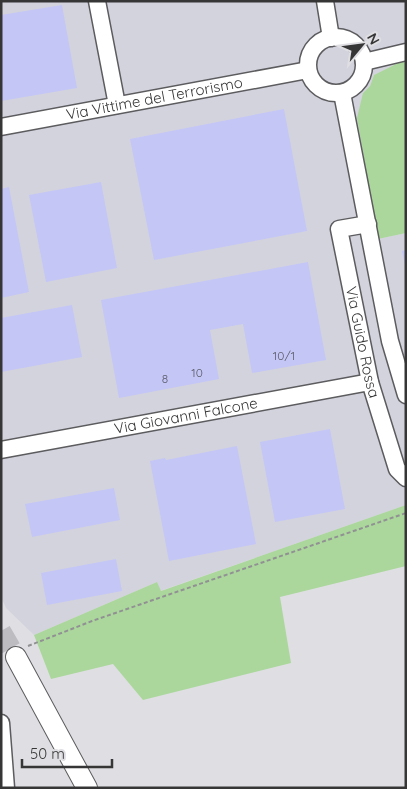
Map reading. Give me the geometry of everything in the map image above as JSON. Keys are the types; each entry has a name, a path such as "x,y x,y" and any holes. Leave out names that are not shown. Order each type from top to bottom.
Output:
{"main road":[{"path":"19,653 87,788"}],"street":[{"path":"97,1 117,106"},
{"path":"325,1 331,38"},
{"path":"331,38 340,38 353,43 362,54 364,62 364,69 359,82 342,93 334,94 320,89 315,84 308,70 309,57 315,46 331,38"},
{"path":"364,62 406,52"},
{"name":"Via Vittime del Terrorismo","path":"1,127 308,70"},
{"name":"Via Guido Rossa","path":"342,93 390,341 406,394"},
{"name":"Via Guido Rossa","path":"368,224 339,229 370,382 397,469 406,478"},
{"name":"Via Giovanni Falcone","path":"1,450 370,382"},
{"path":"1,723 6,788"}],"path":[{"path":"19,653 101,618 406,512"}],"shaded area":[{"path":"1,1 406,1 406,59 374,75 370,86 363,93 378,239 406,233 406,505 160,591 157,582 34,635 6,608 1,597"}],"green space":[{"path":"406,59 406,233 378,239 357,118 363,93 370,86 374,75"},
{"path":"406,505 406,566 280,597 291,663 143,700 113,664 51,679 34,635 157,582 161,591"}],"building":[{"path":"62,5 77,88 1,101 1,15"},
{"path":"284,109 307,231 154,260 130,139"},
{"path":"101,182 117,268 46,282 29,195"},
{"path":"9,187 29,292 1,298 1,189"},
{"path":"406,250 406,264 405,265 402,251"},
{"path":"308,262 326,360 252,373 243,324 210,330 219,379 119,398 101,300"},
{"path":"72,305 82,357 1,372 1,318"},
{"path":"330,429 345,509 275,522 260,442"},
{"path":"237,446 256,544 169,561 150,461 165,458 166,460"},
{"path":"114,488 120,520 32,537 25,504"},
{"path":"116,559 122,591 47,605 41,573"}],"tunnel":[{"path":"1,631 16,657"}]}
